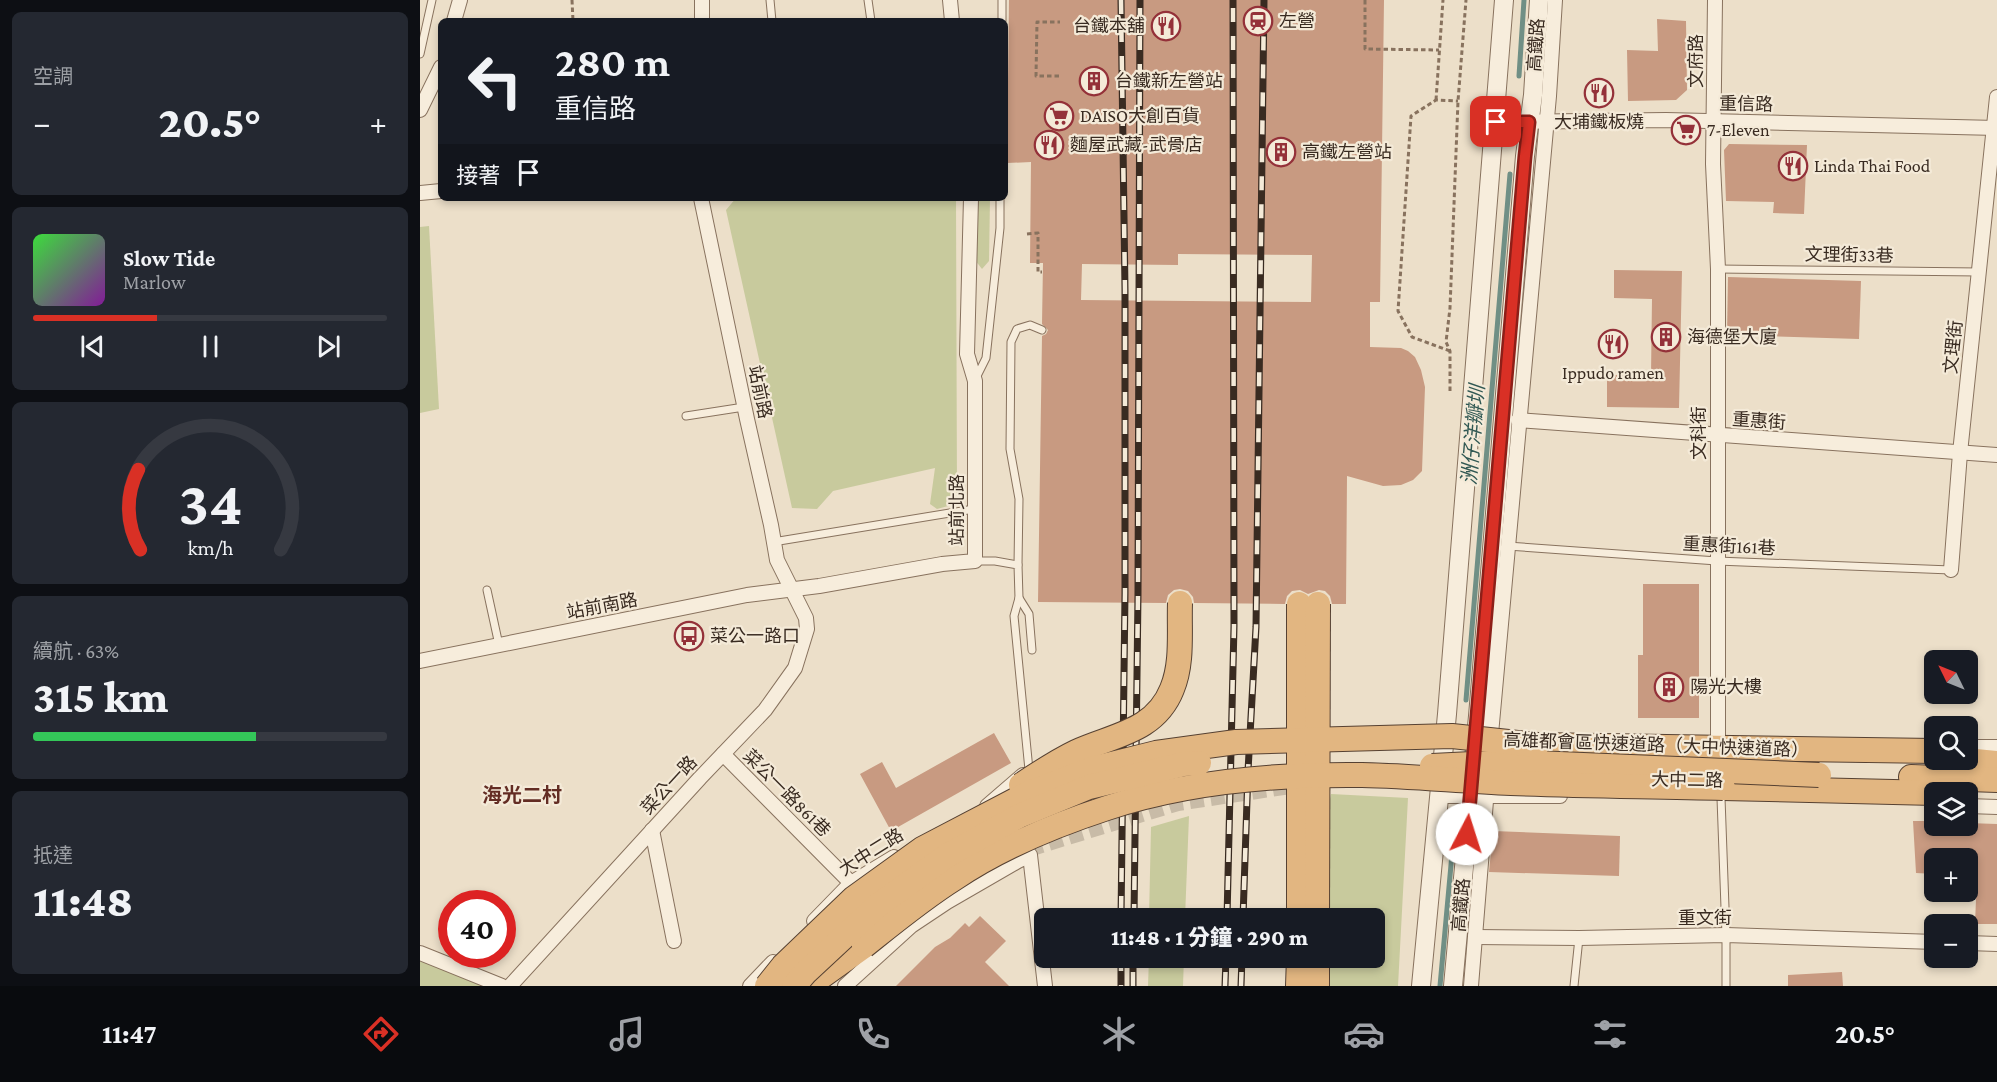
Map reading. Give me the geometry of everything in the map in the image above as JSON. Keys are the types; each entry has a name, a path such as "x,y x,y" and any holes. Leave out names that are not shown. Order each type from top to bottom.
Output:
{"highway":[{"path":"922,849 957,822 991,804 1054,764 1079,750 1133,730 1154,717 1172,689 1177,670 1180,603"},
{"path":"1299,908 1309,604 1317,908"},
{"name":"高雄都會區快速道路（大中快速道路）","path":"767,986 783,966 854,898 922,849 1029,793 1092,769 1156,753 1236,742 1440,736 1537,745 1924,751"},
{"path":"794,986 877,906 948,855 1019,816 1089,787 1184,764 1290,753 1449,751 1537,745"},
{"path":"1849,750 1924,756"},
{"path":"1978,752 1997,752"},
{"path":"1978,760 1997,761"},
{"path":"1361,775 1449,764 1512,762 1997,780"},
{"path":"808,986 957,877 1040,833 1108,808 1176,790 1247,779 1361,775 1510,783 1924,793"},
{"path":"1978,793 1997,793"},
{"path":"827,986 864,945"},
{"path":"1298,986 1299,968"},
{"path":"1317,968 1317,986"}],"street":[{"path":"455,18 460,0"},
{"path":"702,0 702,18"},
{"path":"950,0 952,18"},
{"name":"高鐵路","path":"1421,986 1445,731 1496,122 1504,0"},
{"name":"高鐵路","path":"1484,734 1507,546 1518,420 1538,122 1539,0"},
{"name":"高鐵路","path":"1453,986 1484,734 1525,156 1538,122 1555,0"},
{"name":"文府路","path":"1714,0 1714,122"},
{"path":"420,110 438,74"},
{"name":"文理街","path":"1951,570 1960,453 1996,128 1997,96"},
{"name":"重信路","path":"1496,122 1666,120 1996,128"},
{"name":"文科街","path":"1714,122 1713,164 1718,269 1718,744"},
{"path":"420,193 438,191"},
{"name":"站前路","path":"702,201 777,560 792,590"},
{"name":"站前北路","path":"792,590 942,564 975,561 975,381 967,354 971,201"},
{"name":"重惠街","path":"1518,420 1997,455"},
{"name":"站前南路","path":"420,661 739,597 792,590"},
{"name":"菜公一路","path":"510,986 765,710 795,668 807,629 806,618 792,590"},
{"name":"大中二路","path":"1445,731 1718,744 1924,746"},
{"path":"1978,747 1997,747"},
{"name":"菜公一路861巷","path":"723,754 851,883"},
{"path":"1978,759 1997,761"},
{"name":"大中二路","path":"750,986 851,883 866,872 988,805 1029,770"},
{"name":"大中二路","path":"1439,796 1721,798 1924,803"},
{"name":"高鐵路","path":"1471,986 1475,937 1478,797"},
{"path":"1978,799 1997,800"},
{"path":"1978,806 1997,807"},
{"path":"652,830 674,941"},
{"path":"844,986 911,926 947,902 1024,858 1046,986"},
{"name":"重文街","path":"1475,937 1579,938 1726,935 1924,942"},
{"path":"1978,943 1997,944"},
{"path":"420,953 502,986"}],"lane":[{"path":"420,54 432,0"},
{"path":"770,0 772,18"},
{"path":"868,0 871,18"},
{"path":"1002,0 1002,18"},
{"name":"站前北路","path":"975,381 986,358 1000,228 1000,201"},
{"name":"文理街33巷","path":"1718,269 1979,272"},
{"path":"1029,770 1014,616 1019,598 1019,499 1010,449 1011,342 1017,329 1030,325 1042,330"},
{"path":"686,416 744,407"},
{"path":"773,542 974,509"},
{"name":"重惠街161巷","path":"1507,546 1717,561 1951,570"},
{"path":"975,561 1018,565"},
{"path":"487,590 499,645"},
{"path":"1019,598 1029,614 1032,650"},
{"path":"1721,798 1726,986"},
{"path":"988,805 1003,833"},
{"path":"1008,842 1024,858"},
{"path":"866,872 911,926"},
{"path":"1574,986 1579,938"}],"path":[{"path":"572,0 573,18"},
{"path":"1365,0 1365,49 1439,50"},
{"path":"1436,100 1443,0"},
{"path":"1450,391 1450,351 1446,342 1450,308 1458,101 1466,0"},
{"path":"1059,22 1037,22 1036,76 1059,76"},
{"path":"1450,351 1412,338 1398,311 1411,116 1436,100 1458,101"},
{"path":"1027,234 1038,233 1038,272 1042,272"}],"green space":[{"path":"734,201 956,201 957,498 948,506 937,509 930,504 935,468 833,491 817,509 792,508 726,210"},
{"path":"977,201 990,201 989,261 982,269 975,260"},
{"path":"429,226 439,409 420,413 420,227"},
{"path":"1331,794 1408,798 1398,986 1292,986 1296,968 1385,968 1385,908 1308,908"},
{"path":"1189,816 1185,908 1149,908 1151,827"},
{"path":"420,960 485,986 420,986"},
{"path":"1149,968 1184,968 1183,986 1148,986"}],"building":[{"path":"1009,0 1384,0 1380,302 1370,302 1370,347 1401,348 1408,351 1415,357 1421,370 1425,387 1422,471 1413,480 1401,485 1383,486 1347,476 1346,604 1332,604 1330,596 1325,591 1319,590 1308,594 1300,590 1292,591 1287,596 1285,604 1194,603 1188,591 1180,589 1168,595 1166,603 1038,602 1042,336 1048,330 1042,324 1043,263 1030,263 1031,162 1008,163","holes":["1178,254 1312,255 1311,302 1081,300 1082,264 1178,265"]},
{"path":"1657,19 1686,21 1687,90 1676,100 1628,101 1627,50 1658,51"},
{"path":"1729,144 1807,145 1804,214 1773,213 1774,202 1726,201 1724,150"},
{"name":"海德堡大廈","path":"1614,270 1682,271 1679,408 1607,407 1607,375 1651,375 1652,299 1614,298"},
{"path":"1728,277 1861,281 1859,339 1727,335"},
{"path":"1643,584 1699,584 1699,718 1638,718 1638,655 1643,655"},
{"path":"994,733 1011,763 891,831 860,774 882,762 896,788"},
{"path":"1913,821 1924,821 1924,836 1978,836 1978,823 1997,824 1997,924 1978,924 1978,914 1975,914 1976,902 1978,902 1978,848 1924,848 1924,873 1916,873"},
{"path":"1493,831 1620,836 1619,876 1489,872"},
{"path":"980,916 1006,941 985,962 1009,986 896,986 935,947 950,938 965,923 969,927"},
{"path":"1842,972 1843,986 1788,986 1788,975"}],"waterway":[{"name":"洲仔洋瓣圳","path":"1519,76 1524,0"},
{"name":"洲仔洋瓣圳","path":"1466,700 1510,174"},
{"name":"洲仔洋瓣圳","path":"1440,986 1454,832"}],"tunnel":[{"path":"1029,850 1178,804 1290,787"}],"railway":[{"path":"1121,0 1125,290 1125,593 1121,908"},
{"path":"1134,908 1138,594 1140,0"},
{"path":"1227,908 1234,626 1233,0"},
{"path":"1243,908 1256,627 1264,0"},
{"path":"1121,968 1121,986"},
{"path":"1133,968 1133,986"},
{"path":"1225,986 1226,968"},
{"path":"1241,986 1242,968"}],"place":[{"name":"左營","path":"1258,21"},
{"name":"台鐵本舖","path":"1166,26"},
{"name":"台鐵新左營站","path":"1094,81"},
{"name":"大埔鐵板燒","path":"1599,93"},
{"name":"DAISO大創百貨","path":"1059,116"},
{"name":"7-Eleven","path":"1686,130"},
{"name":"麵屋武藏-武骨店","path":"1049,145"},
{"name":"高鐵左營站","path":"1281,152"},
{"name":"Linda Thai Food","path":"1793,166"},
{"name":"海德堡大廈","path":"1666,337"},
{"name":"Ippudo ramen","path":"1613,344"},
{"name":"菜公一路口","path":"689,636"},
{"name":"陽光大樓","path":"1669,687"}],"district":[{"name":"海光二村","path":"522,795"}],"route":[{"path":"1467,834 1529,122 1496,122"}]}
